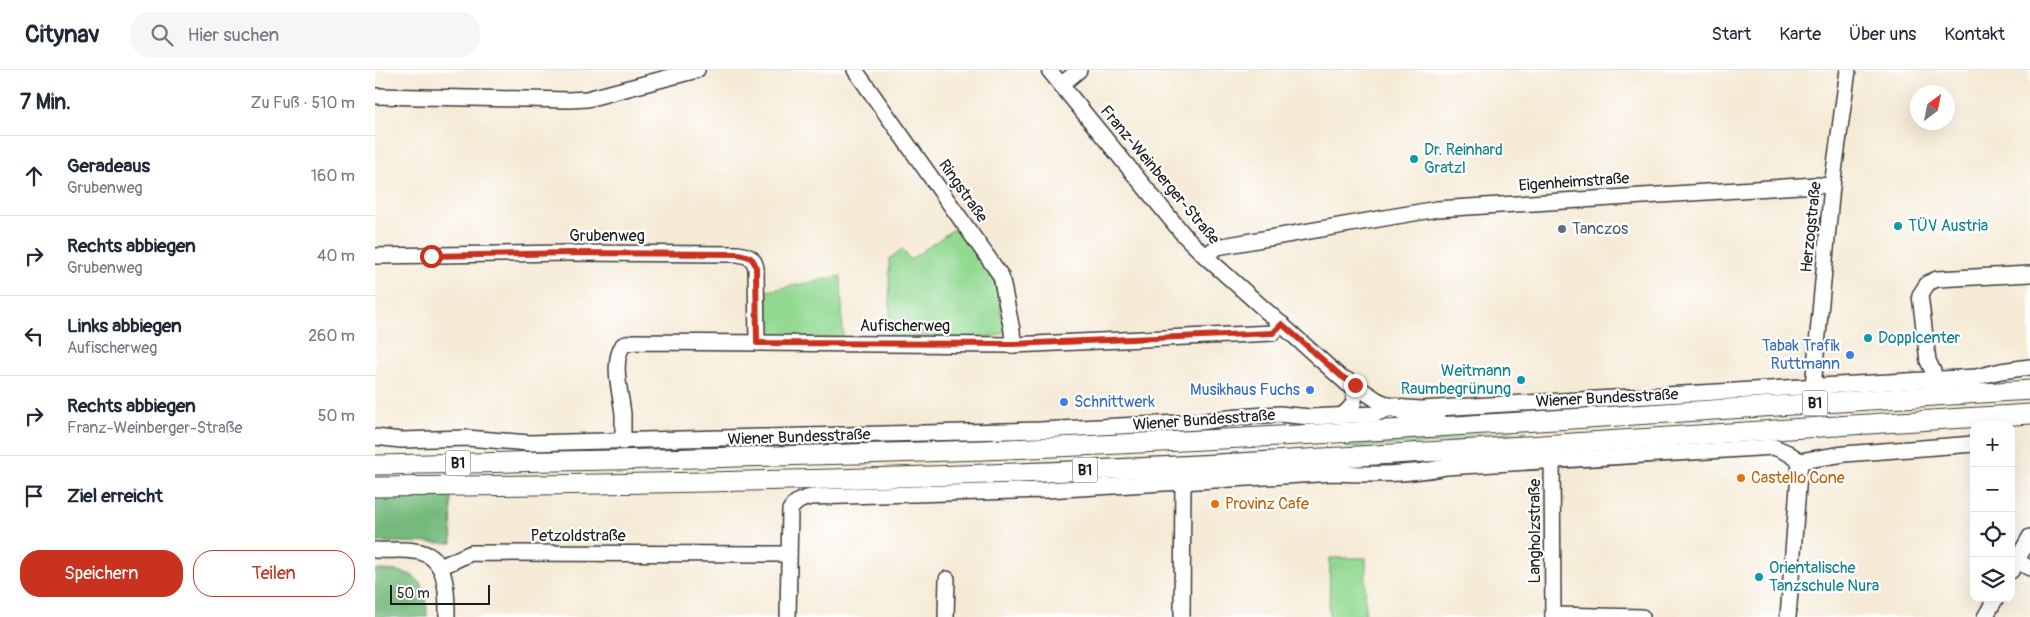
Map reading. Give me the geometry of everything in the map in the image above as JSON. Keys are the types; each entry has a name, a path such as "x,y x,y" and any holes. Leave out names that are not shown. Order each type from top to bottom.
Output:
{"main road":[{"name":"Wiener Bundesstraße","path":"375,464 1008,449 1599,417 2030,390"},
{"path":"1393,407 1420,417 1543,412 1599,417"},
{"name":"B1","path":"375,487 645,485 1552,453 2030,414"},
{"path":"375,453 462,452 534,461"},
{"path":"1019,473 1065,480 1159,477 1183,482"}],"street":[{"path":"375,96 573,100 611,93 697,70"},
{"name":"Ringstraße","path":"855,70 1001,276 1005,290 1013,344"},
{"name":"Franz-Weinberger-Straße","path":"1049,70 1183,234 1351,387 1355,398 1353,406 1341,416"},
{"path":"1061,85 1079,70"},
{"name":"Herzogstraße","path":"1813,387 1832,186 1848,70"},
{"name":"Eigenheimstraße","path":"1205,256 1217,247 1437,209 1816,185 1832,186"},
{"name":"Grubenweg","path":"375,256 568,253 738,254 748,256 755,262 756,268 757,343"},
{"path":"1934,380 1933,371 1928,361 1920,295 1928,283 1937,279 2030,274"},
{"name":"Aufischerweg","path":"623,442 623,417 617,363 619,352 623,345 633,342 1013,344 1273,333 1282,324"},
{"name":"Wiener Bundesstraße","path":"375,437 401,440 467,438 529,443 1040,430 1199,422 1279,414 1310,417 1375,414 1393,407 1421,409 1934,380 1976,377 2030,367"},
{"name":"Franz-Weinberger-Straße","path":"1341,376 1377,400 1393,407"},
{"path":"789,617 790,510 793,504 802,498 1046,490 1334,473 1370,475 1405,473 1552,453 1774,447 1788,453 1800,462 1844,454 1970,444"},
{"name":"Langholzstraße","path":"1552,453 1553,616"},
{"path":"1788,617 1800,462"},
{"path":"1182,617 1183,482"},
{"path":"2019,567 2030,537"},
{"path":"375,550 417,551 432,559 440,567 447,589 447,617"},
{"name":"Petzoldstraße","path":"440,567 471,553 789,554"},
{"path":"946,617 947,579"},
{"path":"1985,617 1994,602"},
{"path":"1553,616 1642,617"}],"green space":[{"path":"958,226 986,265 996,283 1005,332 994,337 890,338 889,259 902,249 910,260"},
{"path":"841,276 843,338 771,337 764,329 763,292"},
{"path":"1526,431 1526,436 1522,438 1346,448 1345,439"},
{"path":"451,495 452,543 375,542 375,496"},
{"path":"1330,558 1366,558 1365,617 1329,617"},
{"path":"375,570 399,571 416,578 425,592 427,617 375,617"}],"place":[{"name":"Dr. Reinhard Gratzl","path":"1414,159"},
{"name":"TÜV Austria","path":"1898,226"},
{"name":"Tanczos","path":"1562,229"},
{"name":"Dopplcenter","path":"1868,338"},
{"name":"Tabak Trafik Ruttmann","path":"1850,355"},
{"name":"Weitmann Raumbegrünung","path":"1521,380"},
{"name":"Musikhaus Fuchs","path":"1310,390"},
{"name":"Schnittwerk","path":"1064,402"},
{"name":"Castello Cone","path":"1741,478"},
{"name":"Provinz Cafe","path":"1215,504"},
{"name":"Orientalische Tanzschule Nura","path":"1759,577"}],"route":[{"path":"431,256 568,253 738,254 748,256 755,262 756,268 757,343 1013,344 1273,333 1282,324 1341,376 1355,385"}]}
